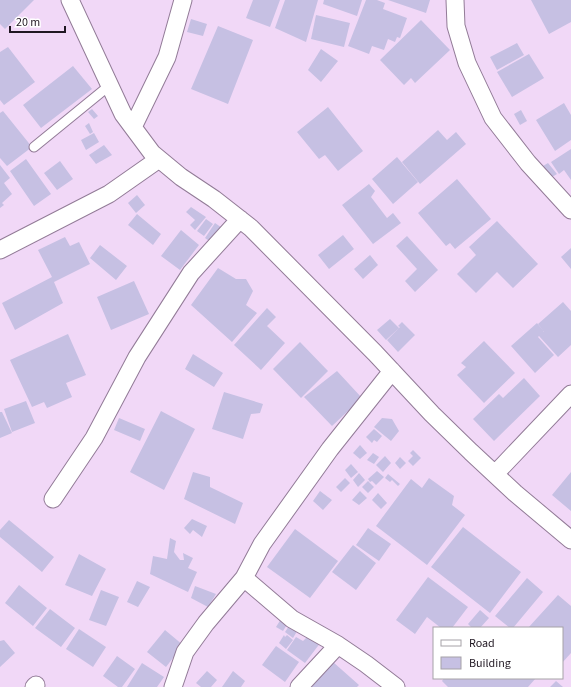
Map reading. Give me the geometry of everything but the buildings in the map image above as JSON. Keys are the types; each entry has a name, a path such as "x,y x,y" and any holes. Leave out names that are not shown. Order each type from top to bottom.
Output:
{"street":[{"path":"70,0 123,114 152,153 181,177 214,198 250,228 392,371 432,414 515,493 571,540"},
{"path":"134,127 167,57 183,0"},
{"path":"455,0 456,26 467,63 493,118 528,164 571,210"},
{"path":"0,250 108,194 159,159"},
{"path":"53,499 94,438 137,357 191,273 240,220"},
{"path":"173,687 185,652 206,623 244,578 262,544 330,449 392,371"},
{"path":"495,474 571,394"},
{"path":"244,578 292,619 338,645 396,687"},
{"path":"299,687 338,645"}],"lane":[{"path":"34,147 110,85"}]}
